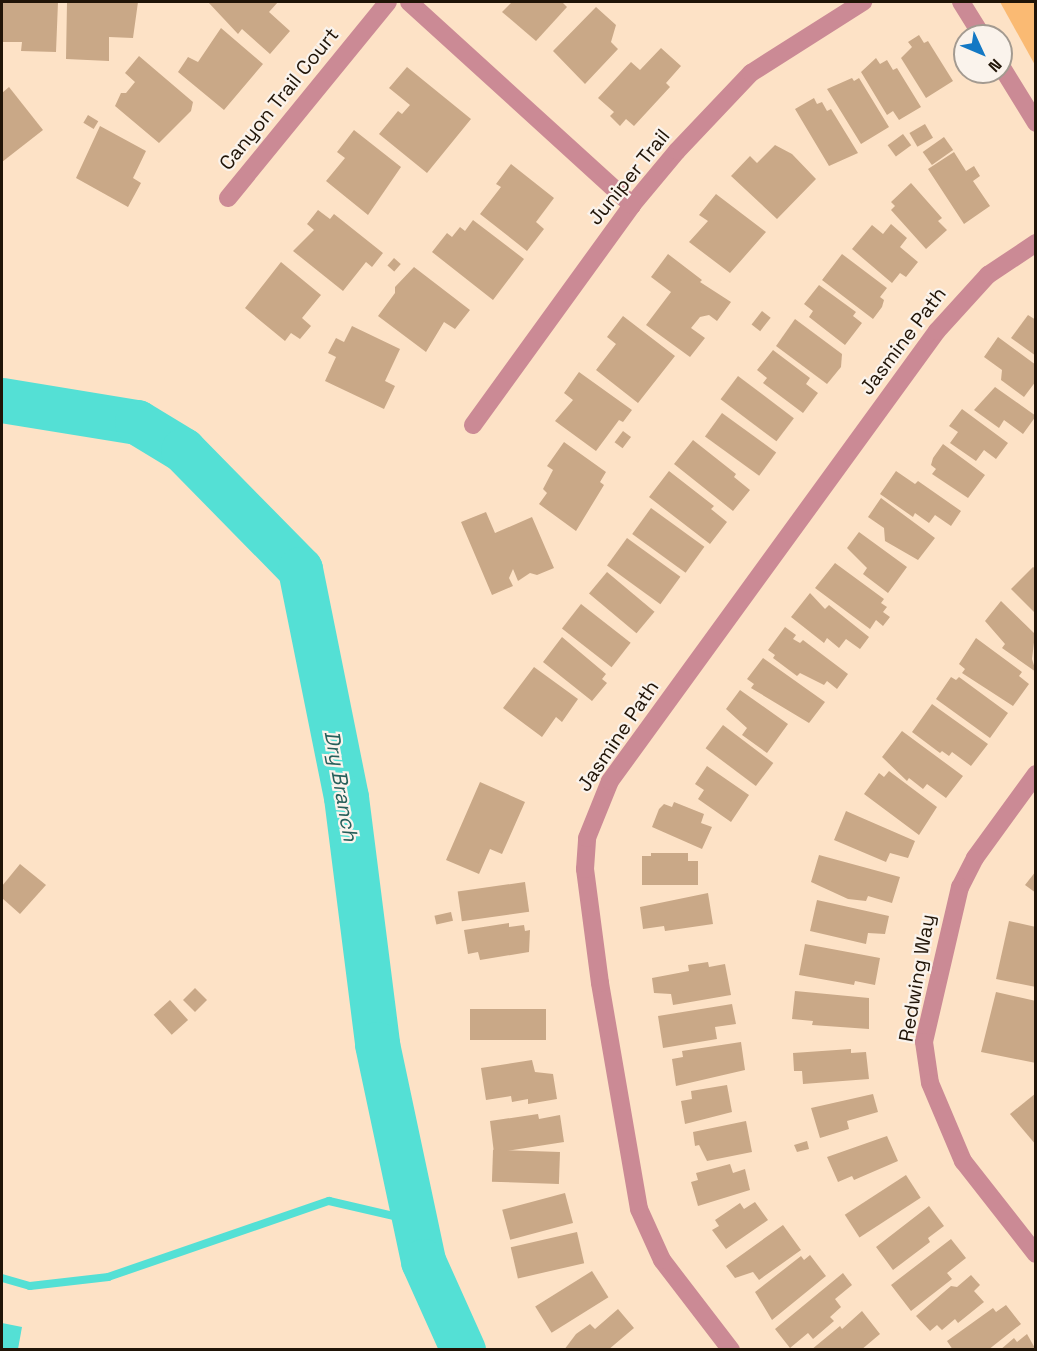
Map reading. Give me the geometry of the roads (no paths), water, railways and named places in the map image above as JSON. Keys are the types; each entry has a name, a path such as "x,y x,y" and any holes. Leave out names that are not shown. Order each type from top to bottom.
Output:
{"street":[{"name":"Canyon Trail Court","path":"228,198 388,2"},
{"path":"409,2 632,205"},
{"name":"Juniper Trail","path":"472,425 632,205 751,74 863,2"},
{"path":"961,2 975,24"},
{"path":"1012,84 1035,123"},
{"name":"Jasmine Path","path":"731,1350 662,1260 639,1209 600,983 585,868 587,838 610,781 937,331 988,275 1035,243"},
{"name":"Redwing Way","path":"1035,774 975,858 960,887 924,1042 930,1083 963,1161 1035,1254"}],"water":[{"path":"2,1323 22,1327 18,1349 2,1349"}],"waterway":[{"name":"Dry Branch","path":"2,400 137,422 183,450 300,569 346,797 377,1044 423,1261 463,1350"},
{"path":"2,1278 30,1286 108,1277 329,1201 415,1221"}]}
